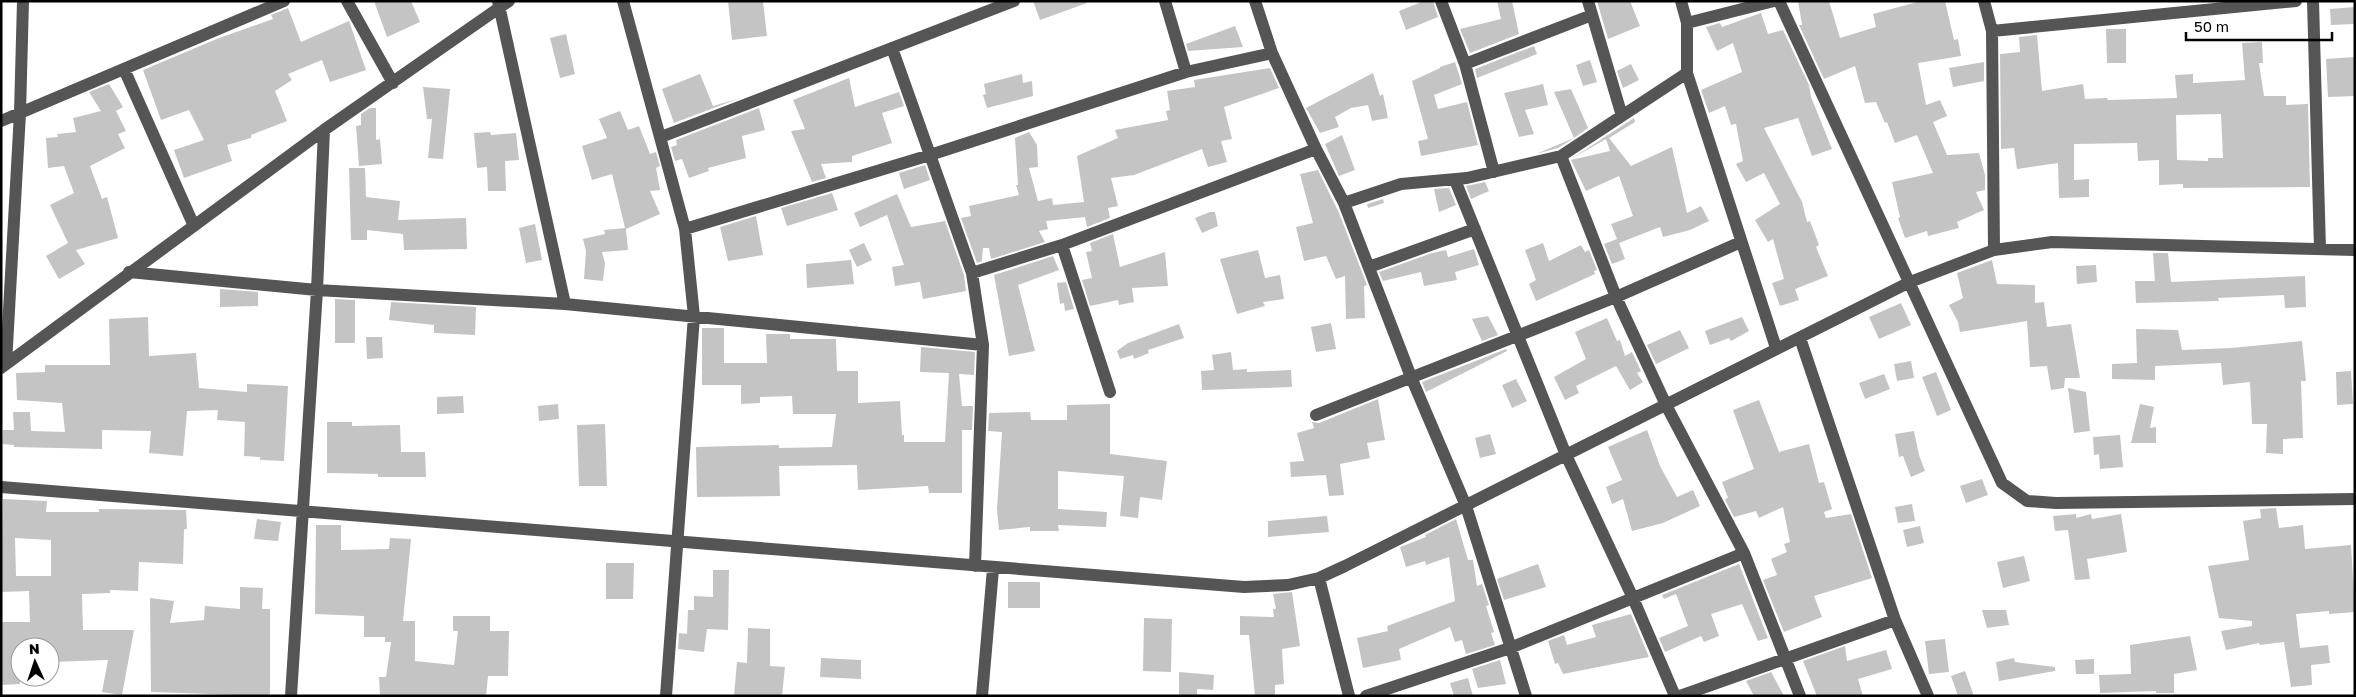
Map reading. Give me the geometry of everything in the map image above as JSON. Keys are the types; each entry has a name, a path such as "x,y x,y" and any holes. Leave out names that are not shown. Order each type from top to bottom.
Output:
{"street":[{"path":"4,366 7,246 20,113 23,1"},
{"path":"1,121 284,1"},
{"path":"347,1 393,83"},
{"path":"623,1 685,228 694,316 666,696"},
{"path":"661,137 1014,1"},
{"path":"1165,1 1186,72"},
{"path":"1255,1 1272,53 1316,149 1344,203 1411,378 1466,506 1526,696"},
{"path":"1441,1 1465,64 1494,172"},
{"path":"1588,1 1622,116"},
{"path":"1681,1 1687,23 1687,73 1776,348"},
{"path":"1687,23 1774,1"},
{"path":"1779,1 2002,483 2027,501 2056,503 2355,499"},
{"path":"1984,1 1992,31 1994,250"},
{"path":"1992,31 2162,7 2296,1"},
{"path":"2314,1 2320,249"},
{"path":"4,366 324,130 393,83 503,3 565,304"},
{"path":"1465,64 1592,15"},
{"path":"892,48 972,273 983,345 975,566"},
{"path":"685,228 930,155 1186,72 1272,53"},
{"path":"124,69 194,226"},
{"path":"1344,203 1401,184 1456,180 1561,156 1687,73"},
{"path":"291,696 317,290 324,130"},
{"path":"972,273 1062,244 1316,149"},
{"path":"1561,156 1616,297 1666,405 1744,553 1800,696"},
{"path":"1456,180 1566,455 1634,598 1675,696"},
{"path":"1368,267 1475,229"},
{"path":"1316,415 1616,297 1741,242"},
{"path":"1,487 993,568 1244,587 1288,585 1318,578 1466,506 1910,282 1994,250 2052,242 2355,250"},
{"path":"1062,244 1110,392"},
{"path":"129,272 317,290 565,304 983,345"},
{"path":"1800,338 1895,620 1928,696"},
{"path":"1366,696 1510,648 1744,553"},
{"path":"982,696 993,568"},
{"path":"1318,578 1349,696"},
{"path":"1680,696 1895,620"}],"building":[{"path":"374,1 411,1 420,22 387,37"},
{"path":"728,1 763,1 767,36 732,40"},
{"path":"1033,1 1087,1 1087,3 1040,20"},
{"path":"1424,1 1433,1 1438,17 1406,30 1399,11"},
{"path":"1497,1 1512,1 1519,34 1470,53 1460,29 1501,19"},
{"path":"1597,1 1630,1 1640,26 1608,39"},
{"path":"1798,1 1829,1 1840,38 1876,27 1873,14 1921,1 1945,1 1954,40 1958,39 1961,56 1918,63 1926,105 1940,100 1947,116 1933,122 1947,155 1979,153 1985,175 1985,190 1976,192 1984,210 1957,222 1959,228 1928,236 1927,231 1905,238 1898,218 1900,217 1892,182 1933,173 1917,135 1895,143 1887,122 1885,123 1876,102 1865,103 1855,66 1824,79 1799,25 1802,25"},
{"path":"2355,7 2355,24 2331,25 2330,9"},
{"path":"288,8 301,42 349,21 366,70 330,82 322,60 288,74 292,80 275,91 287,121 251,135 251,138 227,145 232,161 184,178 174,150 204,140 189,110 161,120 143,70 219,38 273,19 271,15"},
{"path":"1761,13 1768,34 1783,30 1809,85 1811,97 1832,149 1812,156 1798,118 1764,128 1802,202 1807,222 1810,221 1819,245 1816,247 1828,276 1795,289 1799,300 1780,306 1772,283 1784,279 1773,239 1768,242 1755,220 1780,204 1764,173 1746,182 1736,164 1743,161 1736,124 1731,125 1725,106 1709,113 1701,90 1742,72 1733,43 1717,51 1706,27 1720,23 1722,27"},
{"path":"1235,26 1243,47 1188,51 1186,44"},
{"path":"2106,29 2126,29 2126,63 2107,63"},
{"path":"566,34 575,74 560,78 550,38"},
{"path":"2037,35 2042,91 2083,84 2085,99 2107,98 2108,100 2177,98 2175,75 2193,74 2193,83 2245,80 2242,43 2262,42 2263,63 2259,63 2264,96 2286,96 2286,105 2308,104 2310,187 2183,188 2183,184 2159,185 2159,160 2138,161 2137,143 2074,144 2074,180 2089,179 2089,197 2059,198 2058,163 2017,169 2014,148 2001,149 2000,54 2020,52 2019,37","holes":["2221,114 2223,158 2208,158 2208,161 2177,160 2176,115"]},
{"path":"1534,46 1537,54 1477,78 1475,69"},
{"path":"2355,57 2355,96 2328,97 2326,59"},
{"path":"1590,60 1597,82 1583,86 1576,65"},
{"path":"1455,62 1462,84 1434,95 1438,109 1467,102 1478,145 1421,156 1418,141 1428,139 1412,81"},
{"path":"1984,62 1984,81 1953,87 1949,68"},
{"path":"1631,64 1639,80 1623,88 1617,71"},
{"path":"1270,68 1279,88 1224,107 1232,139 1221,141 1227,162 1208,167 1202,149 1134,175 1111,178 1118,206 1108,208 1110,218 1087,227 1085,217 1046,221 1048,229 1039,231 1045,242 991,259 989,248 983,248 982,261 977,263 961,218 971,216 969,206 1019,195 1016,185 1018,185 1015,138 1029,132 1037,145 1038,167 1029,168 1038,201 1052,198 1053,205 1084,202 1077,156 1118,138 1115,130 1168,120 1166,111 1170,110 1167,91 1195,87 1194,80"},
{"path":"1373,73 1380,96 1383,94 1388,118 1372,121 1368,105 1351,108 1335,117 1339,127 1320,133 1306,108"},
{"path":"700,74 713,106 740,98 674,123 662,89"},
{"path":"1022,74 1023,83 1032,81 1033,96 987,108 983,95 986,94 984,84"},
{"path":"849,78 855,107 899,92 904,106 882,113 892,143 852,156 852,162 821,164 826,178 812,182 791,131 805,129 793,100"},
{"path":"109,84 123,107 116,111 126,131 118,134 125,148 90,166 102,199 107,197 118,238 76,250 85,264 59,279 46,256 68,243 50,205 74,193 64,166 48,168 46,138 58,137 57,134 76,132 73,118 101,111 89,92"},
{"path":"1543,84 1548,105 1525,110 1534,134 1519,137 1504,93"},
{"path":"423,87 450,89 443,159 428,158 432,119 427,119"},
{"path":"1571,89 1588,128 1574,138 1554,92"},
{"path":"370,108 376,108 376,140 380,139 382,164 359,166 356,126 361,125 361,114"},
{"path":"759,108 765,130 742,136 746,158 708,168 709,171 689,178 682,159 675,161 671,147 677,145 676,140"},
{"path":"620,111 628,130 639,126 650,154 656,152 660,166 656,168 660,190 650,191 660,214 626,229 628,250 602,252 605,263 603,281 584,279 586,251 583,239 605,234 604,230 625,228 612,174 592,180 582,146 607,138 599,119"},
{"path":"1634,118 1635,122 1609,138 1631,166 1672,147 1687,213 1701,206 1709,221 1690,230 1663,237 1660,227 1619,243 1625,259 1612,264 1604,244 1617,239 1611,224 1633,216 1619,176 1586,191 1571,160 1610,151 1606,139 1571,159"},
{"path":"490,132 491,135 516,133 519,160 505,161 506,191 488,191 487,167 477,168 474,133"},
{"path":"1342,135 1355,170 1339,176 1325,144"},
{"path":"1574,138 1558,148 1536,154"},
{"path":"925,165 930,180 904,189 899,173"},
{"path":"349,168 365,168 366,197 400,201 398,220 466,218 467,249 404,250 403,234 367,230 367,240 351,240"},
{"path":"1318,170 1339,213 1367,285 1364,286 1365,318 1346,319 1345,276 1336,279 1326,256 1304,261 1296,227 1313,223 1300,174"},
{"path":"1485,182 1489,191 1471,199 1466,186"},
{"path":"1449,188 1456,205 1439,212 1434,189"},
{"path":"832,193 838,210 787,226 781,208"},
{"path":"897,194 911,227 945,221 964,275 966,291 923,299 920,282 895,286 892,267 904,265 887,215 860,227 854,213"},
{"path":"1383,199 1384,203 1368,208 1367,204"},
{"path":"1215,212 1218,226 1202,233 1195,218"},
{"path":"756,216 763,255 728,261 720,227"},
{"path":"535,224 542,260 526,263 519,228"},
{"path":"1113,234 1120,267 1165,252 1168,286 1132,288 1134,302 1119,305 1118,300 1090,306 1082,280 1092,278 1086,252 1092,251 1090,243"},
{"path":"864,243 872,260 857,267 849,250"},
{"path":"1543,243 1549,261 1581,245 1585,252 1589,250 1597,270 1594,271 1595,274 1536,301 1529,284 1536,280 1525,250"},
{"path":"1474,249 1479,265 1455,272 1457,280 1424,286 1421,272 1383,281 1379,272 1432,253 1446,250 1448,257"},
{"path":"1258,250 1265,278 1280,275 1284,299 1263,302 1265,306 1237,314 1220,259"},
{"path":"2153,253 2168,253 2171,282 2305,276 2306,307 2285,308 2284,295 2218,298 2219,301 2136,303 2135,281 2155,281"},
{"path":"1053,256 1059,270 1018,285 1035,351 1009,356 994,275"},
{"path":"851,260 854,284 807,288 806,264"},
{"path":"1992,260 1997,284 2035,285 2035,303 2044,302 2047,327 2071,324 2080,378 2065,378 2064,388 2051,390 2047,366 2030,367 2027,321 1960,332 1958,322 1949,305 1963,298 1957,273"},
{"path":"2096,265 2097,282 2077,284 2076,266"},
{"path":"1066,282 1074,309 1065,311 1064,303 1060,304 1057,283"},
{"path":"220,289 258,292 258,306 220,307"},
{"path":"335,299 355,300 355,343 335,343"},
{"path":"391,302 476,307 475,335 434,333 434,325 389,320"},
{"path":"1901,303 1911,325 1879,339 1869,317"},
{"path":"1488,316 1498,335 1482,341 1472,319"},
{"path":"148,317 149,356 196,353 199,388 247,392 247,384 288,386 284,461 260,460 260,457 244,456 245,422 217,420 218,410 187,411 183,456 149,453 151,431 102,430 102,449 14,447 14,445 2,444 3,430 14,430 13,412 30,412 31,431 65,432 62,403 17,400 16,373 45,372 45,365 110,365 109,319"},
{"path":"1742,317 1749,331 1731,341 1729,338 1710,345 1705,331"},
{"path":"1607,318 1617,341 1620,340 1625,356 1632,352 1641,371 1637,373 1643,382 1630,390 1616,366 1576,386 1579,393 1565,400 1554,377 1586,359 1575,332"},
{"path":"1331,323 1336,349 1316,352 1311,327"},
{"path":"1179,324 1184,338 1148,350 1149,353 1134,359 1133,355 1120,359 1117,351 1128,343"},
{"path":"702,328 724,328 724,363 767,363 766,334 790,334 790,339 836,339 837,371 858,371 858,403 900,401 904,442 945,442 949,373 920,372 921,347 975,352 974,375 959,374 962,406 973,406 972,430 962,430 962,493 929,493 928,486 858,490 857,465 779,466 780,496 697,497 696,447 779,445 779,448 832,447 836,414 793,414 792,396 760,397 760,403 741,404 741,385 702,385"},
{"path":"2136,329 2178,330 2182,350 2231,348 2302,341 2306,381 2301,381 2303,438 2283,439 2283,454 2266,453 2267,424 2252,424 2250,382 2223,385 2221,363 2155,366 2155,380 2112,379 2112,364 2137,363"},
{"path":"1680,330 1689,348 1656,364 1647,345"},
{"path":"366,337 382,337 383,358 367,359"},
{"path":"1506,349 1507,351 1426,392 1422,382"},
{"path":"1231,352 1233,370 1247,369 1247,372 1291,370 1292,387 1202,390 1201,371 1214,370 1212,355"},
{"path":"1911,361 1914,378 1897,381 1894,364"},
{"path":"2351,371 2353,404 2337,405 2336,372"},
{"path":"1936,372 1951,410 1937,416 1922,377"},
{"path":"1884,374 1890,389 1865,399 1859,383"},
{"path":"1516,379 1527,401 1512,408 1502,385"},
{"path":"2068,388 2086,392 2090,431 2074,433"},
{"path":"463,396 464,413 437,414 437,397"},
{"path":"1378,399 1385,440 1367,443 1370,458 1340,464 1344,495 1329,496 1326,475 1291,477 1290,462 1304,461 1297,433 1314,428 1312,422 1319,423"},
{"path":"1759,400 1779,452 1809,444 1819,483 1824,482 1832,509 1824,512 1826,518 1851,514 1872,578 1814,596 1822,617 1784,632 1763,580 1777,575 1771,559 1787,552 1784,544 1790,542 1783,507 1759,518 1756,511 1734,517 1726,502 1725,499 1728,498 1722,482 1754,469 1733,410"},
{"path":"558,404 559,419 539,421 538,406"},
{"path":"1110,404 1110,454 1167,461 1162,500 1140,497 1138,518 1120,516 1124,476 1058,471 1058,509 1107,512 1106,527 1058,525 1059,531 1030,531 1030,527 999,530 997,509 1002,432 988,431 989,413 1030,412 1031,420 1067,420 1067,405"},
{"path":"2140,404 2154,407 2150,428 2156,427 2156,443 2131,443"},
{"path":"327,422 352,422 352,426 400,425 401,452 425,452 426,477 378,477 378,474 327,473"},
{"path":"605,424 607,486 579,486 577,425"},
{"path":"1647,430 1660,466 1677,497 1693,490 1700,506 1663,523 1632,531 1623,499 1612,504 1606,487 1622,480 1608,447"},
{"path":"1914,431 1919,455 1925,471 1911,477 1903,456 1899,457 1895,434"},
{"path":"1490,434 1496,454 1480,458 1475,438"},
{"path":"2120,435 2123,467 2100,469 2099,454 2094,455 2093,437"},
{"path":"1982,479 1988,495 1966,503 1960,486"},
{"path":"3,499 47,501 46,512 99,512 99,509 186,510 187,529 184,529 183,564 139,562 138,591 110,590 110,593 82,594 83,630 134,630 122,695 102,692 108,660 60,662 60,637 10,637 10,685 1,685 1,622 30,622 29,591 1,592","holes":["15,538 51,540 51,576 16,576"]},
{"path":"1912,504 1915,521 1898,523 1895,507"},
{"path":"2276,508 2279,528 2303,525 2305,549 2351,545 2355,612 2329,614 2329,611 2296,614 2300,648 2328,645 2330,663 2311,665 2312,685 2291,687 2284,642 2260,645 2259,643 2226,650 2221,631 2252,626 2252,621 2219,618 2208,566 2249,560 2243,521 2261,518 2260,509"},
{"path":"2076,514 2076,518 2091,514 2092,519 2121,514 2127,552 2087,559 2090,579 2075,580 2068,530 2055,531 2053,516"},
{"path":"1327,516 1329,532 1268,537 1268,521"},
{"path":"257,519 281,522 278,541 254,539"},
{"path":"1456,519 1468,560 1473,560 1477,586 1482,584 1489,605 1486,606 1494,632 1491,633 1495,645 1466,654 1462,640 1455,642 1450,627 1399,649 1401,660 1363,668 1357,638 1388,631 1387,626 1455,601 1449,557 1426,565 1425,561 1406,567 1400,547 1426,537 1425,535"},
{"path":"316,525 341,525 341,550 389,549 390,538 411,539 403,621 415,621 415,661 454,665 458,631 453,631 453,616 490,616 490,631 509,631 508,676 488,676 486,696 380,696 379,677 386,677 391,642 385,642 385,637 364,637 364,616 315,614"},
{"path":"1920,526 1924,543 1907,547 1903,530"},
{"path":"2024,556 2030,581 2003,588 1997,562"},
{"path":"606,563 634,563 633,599 606,599"},
{"path":"1538,564 1546,587 1504,600 1497,579"},
{"path":"1739,564 1768,638 1758,641 1742,604 1711,614 1719,636 1704,642 1701,636 1665,652 1659,638 1688,626 1676,594 1664,599 1662,595"},
{"path":"713,570 729,570 728,630 707,629 704,652 678,649 679,633 687,634 688,610 694,610 694,596 713,597"},
{"path":"1008,582 1040,582 1040,608 1008,608"},
{"path":"240,587 263,588 262,609 270,609 270,696 151,692 150,598 174,601 170,623 204,620 205,606 240,609"},
{"path":"1292,592 1300,646 1282,649 1284,684 1275,685 1275,696 1255,696 1249,635 1240,635 1240,616 1274,617 1273,609 1276,609 1273,594"},
{"path":"1982,610 2006,610 2009,625 1987,628"},
{"path":"1631,614 1649,657 1563,674 1558,663 1555,664 1548,641 1564,635 1567,645 1596,637 1592,625"},
{"path":"1144,618 1172,619 1171,672 1143,671"},
{"path":"748,628 770,629 770,666 785,667 782,696 734,696 737,662 747,663"},
{"path":"2190,636 2197,670 2174,674 2174,693 2156,693 2156,691 2100,693 2099,675 2131,674 2130,645"},
{"path":"1945,639 1949,672 1929,674 1925,641"},
{"path":"1845,646 1847,661 1886,650 1892,669 1858,679 1863,696 1817,696 1803,661"},
{"path":"821,658 861,660 861,679 820,677"},
{"path":"2014,658 2015,662 2055,667 2055,671 1999,681 1996,662"},
{"path":"2094,659 2094,674 2076,674 2075,660"},
{"path":"1500,660 1506,684 1478,688 1472,669"},
{"path":"1965,671 1974,696 1958,696 1951,676"},
{"path":"1179,672 1214,675 1213,690 1197,689 1197,696 1179,696"},
{"path":"1771,672 1784,696 1754,696 1746,681"},
{"path":"1468,678 1473,696 1454,696 1450,683"}]}
